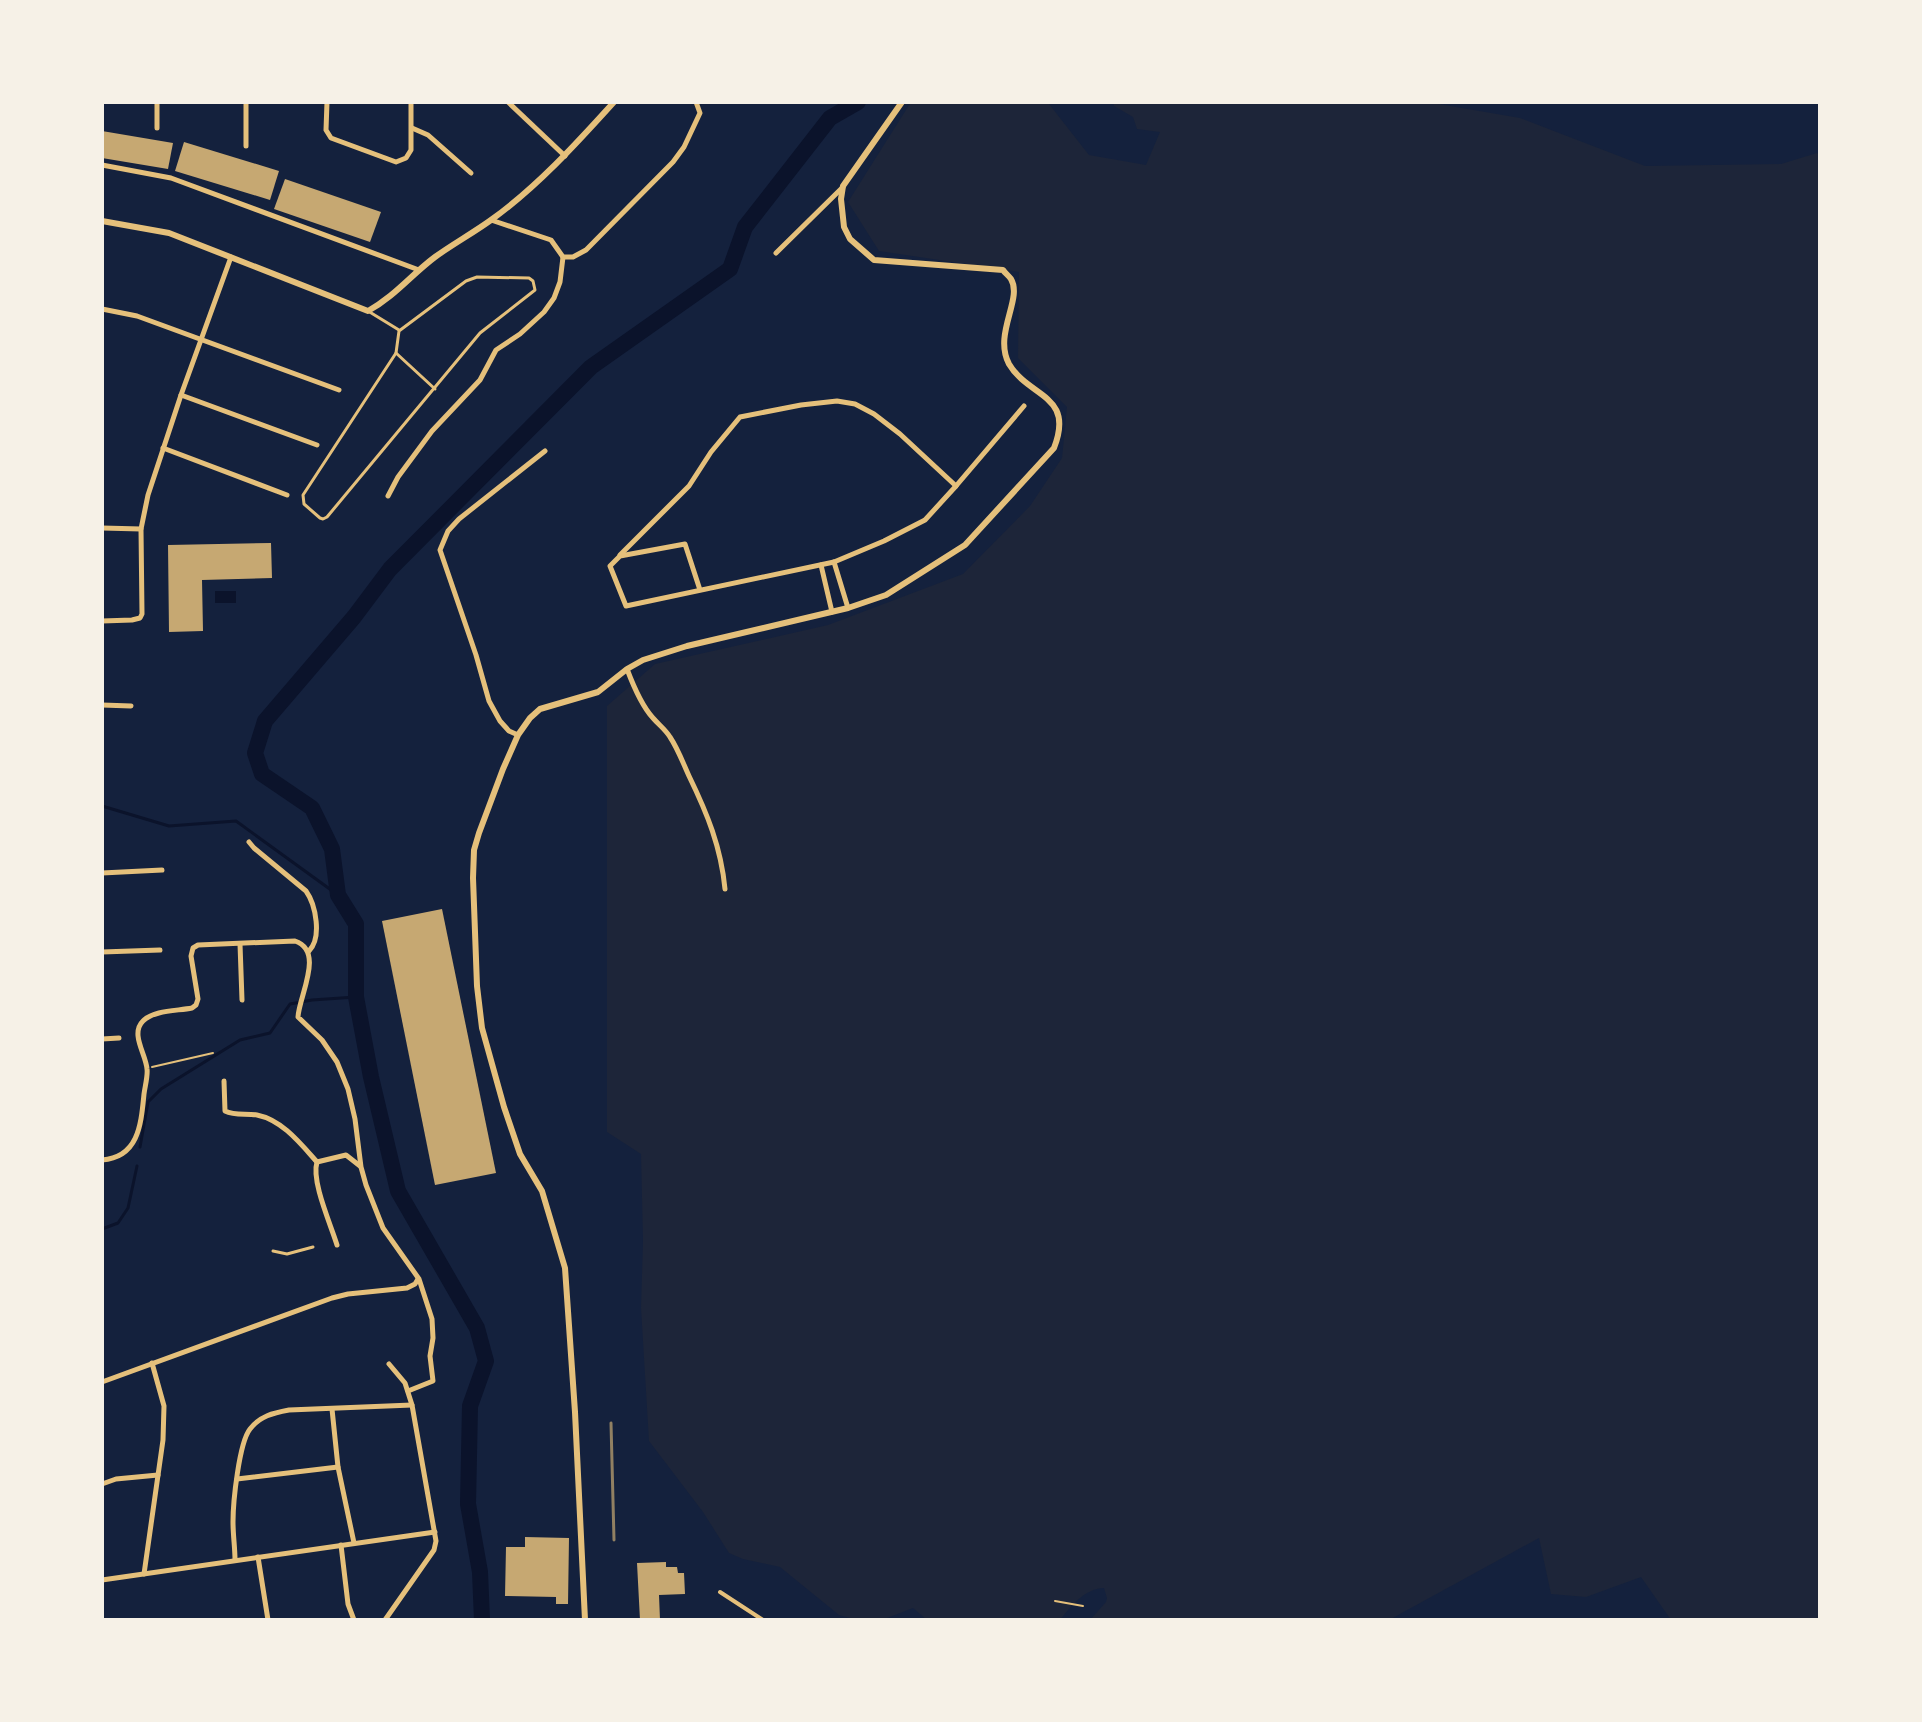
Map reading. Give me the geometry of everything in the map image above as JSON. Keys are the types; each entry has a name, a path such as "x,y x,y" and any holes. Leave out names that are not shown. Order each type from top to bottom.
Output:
{"street":[{"path":"157,102 157,128"},
{"path":"246,102 246,146"},
{"path":"327,102 326,130 331,138 396,162 406,158 411,150 411,102"},
{"path":"508,102 565,156"},
{"path":"102,221 169,233 368,311 392,296 432,259 491,220 565,156 614,102"},
{"path":"563,257 573,257 586,250 673,162 700,113 696,102"},
{"path":"776,253 843,186 902,102"},
{"path":"411,128 428,135 471,173"},
{"path":"102,165 171,178 419,271"},
{"path":"585,1620 565,1268 542,1191 520,1154 504,1107 482,1028 477,986 474,850 498,781 518,735 540,709 598,692 643,660 687,646 848,608 886,595 965,545 1054,448 1058,438 1057,410 1010,365 1005,352 1004,333 1013,296 1012,281 1003,270 874,260 850,239 844,227 841,211 843,186"},
{"path":"388,496 432,431 480,380 496,350 544,312 560,282 563,257 551,240 491,220"},
{"path":"102,621 140,618 143,610 141,529 148,495 231,256"},
{"path":"102,309 137,316 339,390"},
{"path":"181,395 317,445"},
{"path":"956,486 900,434 855,404 825,402 740,417 711,452 689,486 610,566 626,606 834,562 925,520 956,486 1024,406"},
{"path":"163,448 287,495"},
{"path":"518,735 500,721 489,701 440,550 448,531 459,519 545,451"},
{"path":"102,528 141,529"},
{"path":"620,556 685,544 700,590"},
{"path":"834,562 848,608"},
{"path":"821,565 832,612"},
{"path":"627,669 652,717 671,738 703,805 721,859 725,889"},
{"path":"102,705 131,706"},
{"path":"249,842 311,898 317,938 309,951"},
{"path":"102,873 162,870"},
{"path":"102,1160 118,1157 127,1150 141,1124 147,1069 138,1033 140,1024 152,1016 192,1008 198,999 191,956 193,948 198,945 295,941 305,945 309,951 308,974 299,1020 322,1040 337,1062 355,1119 361,1167 383,1228 419,1279 432,1319 430,1356 434,1379 431,1384 408,1391"},
{"path":"240,944 242,1000"},
{"path":"102,952 160,950"},
{"path":"102,1039 119,1038"},
{"path":"224,1081 225,1111 229,1114 267,1117 279,1124 317,1162"},
{"path":"317,1162 346,1155 361,1167"},
{"path":"317,1162 317,1183 337,1245"},
{"path":"102,1382 332,1298 407,1288 419,1279"},
{"path":"144,1574 163,1440 164,1406 152,1363"},
{"path":"385,1620 434,1550 435,1532 412,1405 405,1383 389,1364"},
{"path":"235,1560 233,1522 237,1479 247,1432 258,1421 271,1413 289,1410 412,1405"},
{"path":"332,1409 338,1467 354,1543"},
{"path":"237,1479 338,1467"},
{"path":"102,1484 116,1479 158,1475"},
{"path":"102,1580 435,1532"},
{"path":"341,1545 348,1604 354,1620"},
{"path":"258,1557 268,1620"},
{"path":"720,1592 763,1620"}],"lane":[{"path":"529,278 533,281 535,290 480,333 327,517 320,518 304,504 303,495 396,353 399,331 466,281 529,278"},
{"path":"368,311 399,331"},
{"path":"396,353 435,389"},
{"path":"273,1251 287,1254 313,1247"}],"path":[{"path":"147,1069 213,1053"},
{"path":"1055,1601 1083,1606"}],"shaded area":[{"path":"911,102 1050,102 1089,155 1146,165 1160,132 1137,129 1133,117 1114,106 1113,102 1427,102 1520,118 1645,166 1781,164 1817,153 1820,155 1820,1620 1671,1620 1641,1577 1586,1597 1551,1594 1539,1538 1389,1620 1090,1620 1106,1602 1104,1588 1084,1595 1060,1620 927,1620 913,1608 882,1620 857,1620 839,1615 780,1567 729,1553 703,1512 649,1441 641,1308 641,1154 607,1132 607,706 655,664 828,625 963,574 1030,506 1062,458 1067,407 1018,358 1019,272 879,251 848,202"},
{"path":"215,591 236,591 236,603 215,603"}],"building":[{"path":"102,131 173,143 168,169 102,158"},
{"path":"184,142 279,171 270,200 175,171"},
{"path":"285,179 381,212 370,242 274,209"},
{"path":"271,543 272,578 202,580 203,631 169,632 168,545"},
{"path":"442,909 496,1173 435,1185 382,921"},
{"path":"525,1537 569,1538 568,1604 556,1604 556,1597 505,1596 506,1547 525,1547"},
{"path":"666,1562 666,1567 677,1567 678,1573 684,1573 685,1594 659,1595 660,1620 640,1620 637,1563"}],"waterway":[{"path":"482,1620 480,1572 468,1504 470,1406 486,1361 477,1328 398,1191 356,997 356,924 338,895 332,849 312,808 262,774 255,753 265,721 354,617 390,569 591,367 730,269 745,227 830,118 858,102"},
{"path":"102,806 169,826 236,821 338,895"},
{"path":"140,1147 148,1102 161,1089 240,1040 270,1033 290,1004 356,997"},
{"path":"102,1229 118,1223 128,1208 137,1166"}],"railway":[{"path":"611,1423 614,1540"}]}
